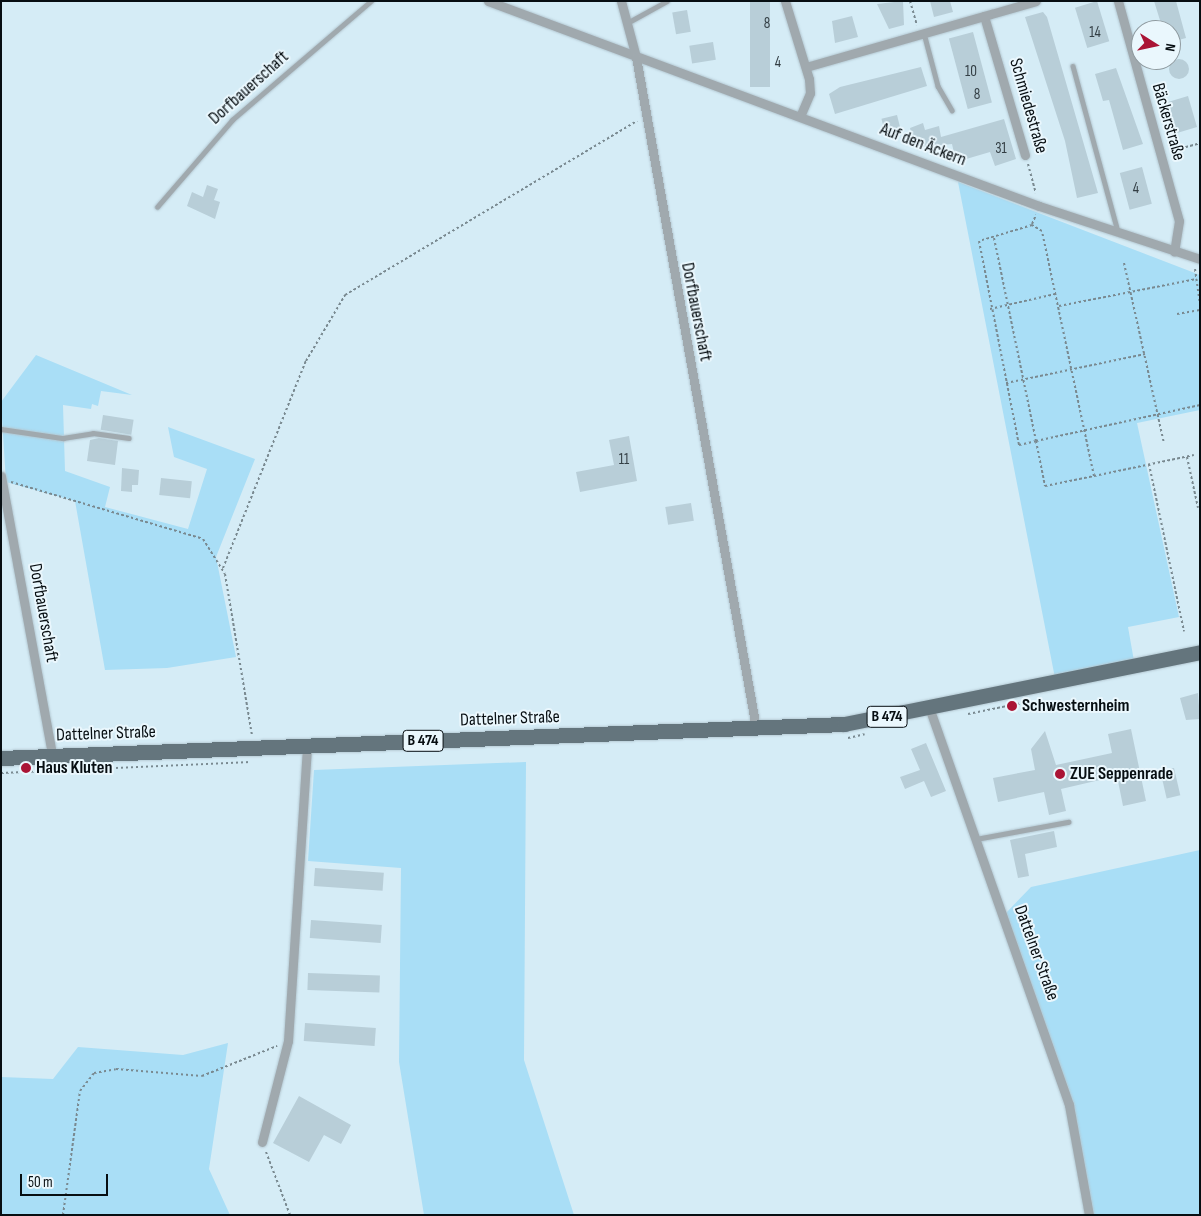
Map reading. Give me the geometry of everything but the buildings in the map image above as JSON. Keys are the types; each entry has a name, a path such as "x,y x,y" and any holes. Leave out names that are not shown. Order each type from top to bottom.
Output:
{"main road":[{"name":"Dattelner Straße","path":"1,758 52,755 255,755 307,746 844,724 930,710 1200,652"}],"street":[{"path":"488,1 636,57"},
{"name":"Dorfbauerschaft","path":"621,1 629,22 636,57 644,118 756,728"},
{"path":"786,1 806,67 810,93 800,116"},
{"path":"806,67 1036,1"},
{"name":"Bäckerstraße","path":"1118,1 1179,221 1174,252"},
{"name":"Schmiedestraße","path":"984,16 1025,155"},
{"name":"Auf den Äckern","path":"636,57 800,116 1039,206 1197,259"},
{"name":"Dorfbauerschaft","path":"2,478 52,755"},
{"name":"Dattelner Straße","path":"930,710 974,840 1069,1105 1089,1215"},
{"path":"262,1142 288,1041 307,746"}],"lane":[{"name":"Dorfbauerschaft","path":"157,207 232,120 371,1"},
{"path":"629,22 667,1"},
{"path":"922,34 938,86 952,110"},
{"path":"1073,66 1118,232"},
{"path":"1,429 63,438 93,433 129,438"},
{"path":"974,840 1068,822"}],"path":[{"path":"910,1 922,34"},
{"path":"223,568 302,369 345,295 644,118"},
{"path":"1160,154 1200,143"},
{"name":"Schmiedestraße","path":"1025,155 1039,206"},
{"path":"1094,476 1084,430 1058,306 1038,227 978,240 990,309 1019,445 1084,430 1200,405"},
{"path":"994,238 1045,486 1194,455"},
{"path":"1197,259 1196,279 1200,304"},
{"path":"1124,263 1164,443"},
{"path":"1058,306 1196,279"},
{"path":"990,309 1055,294"},
{"path":"1177,314 1200,310"},
{"path":"1006,382 1145,354"},
{"path":"1187,457 1198,508"},
{"path":"1149,464 1184,631"},
{"path":"1,773 255,755 223,568 203,539 2,478"},
{"path":"63,1215 80,1091 94,1072 116,1069 202,1076 288,1041"},
{"path":"262,1142 290,1215"}],"shaded area":[{"path":"958,182 1200,275 1200,410 1137,423 1179,617 1128,627 1134,661 1055,678"},
{"path":"36,355 132,395 101,391 98,406 92,404 91,409 63,405 65,471 110,487 105,507 188,529 207,469 174,457 168,427 255,459 216,557 236,657 167,668 105,670 75,501 6,482 1,402"},
{"path":"526,762 524,1060 574,1215 424,1215 399,1062 401,868 308,861 314,770"},
{"path":"1200,850 1200,1215 1093,1215 1071,1100 1006,913 1031,887"},
{"path":"228,1043 209,1169 230,1215 1,1215 1,1077 53,1079 78,1047 183,1055"}],"place":[{"name":"Schwesternheim","path":"1012,706"},
{"name":"Haus Kluten","path":"26,768"},
{"name":"ZUE Seppenrade","path":"1060,774"}]}
